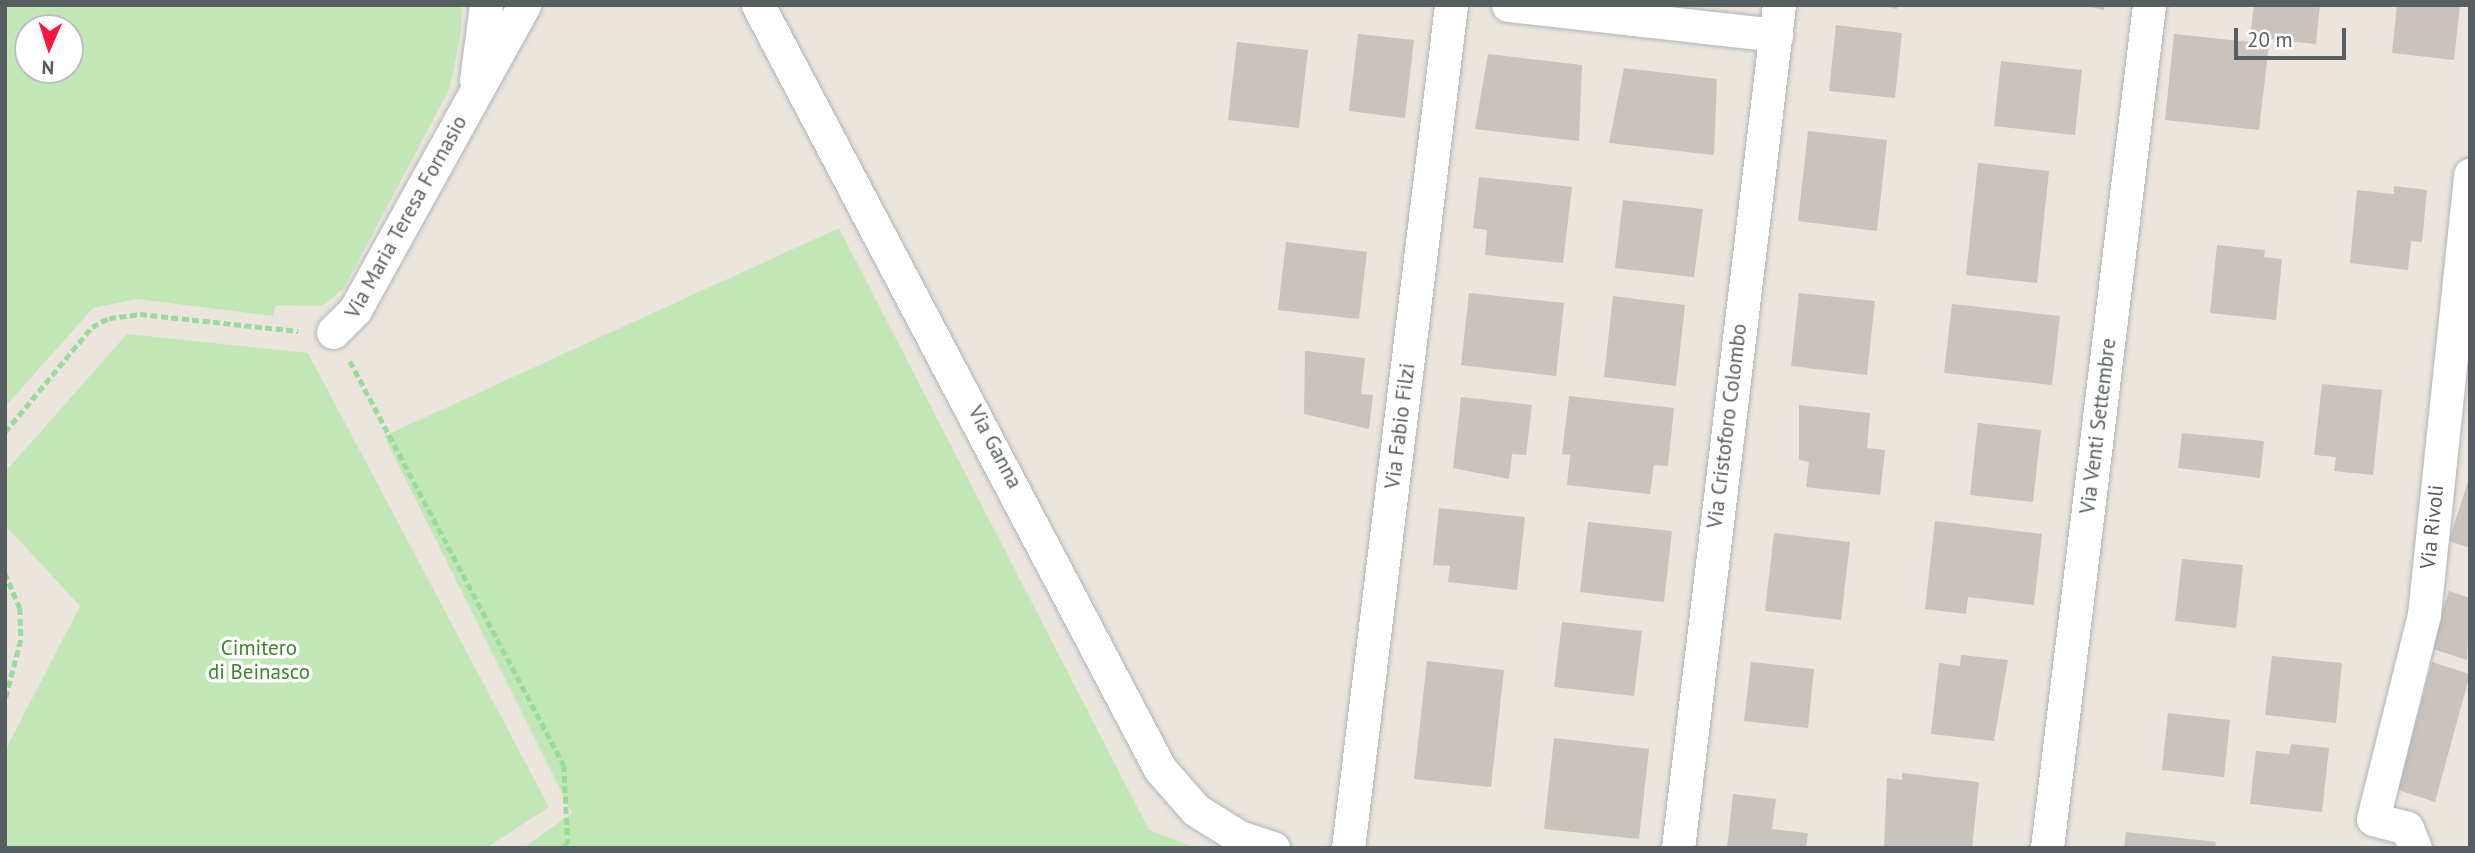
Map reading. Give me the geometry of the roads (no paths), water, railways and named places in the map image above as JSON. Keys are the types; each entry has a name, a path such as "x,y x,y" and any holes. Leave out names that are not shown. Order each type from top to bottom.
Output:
{"street":[{"name":"Via Maria Teresa Fornasio","path":"473,96 486,5"},
{"name":"Via Maria Teresa Fornasio","path":"333,332 355,310 524,5"},
{"name":"Via Ganna","path":"758,5 1160,769 1196,810 1239,836 1273,848"},
{"name":"Via Fabio Filzi","path":"1348,848 1451,5"},
{"path":"1508,5 1778,20"},
{"name":"Via Venti Settembre","path":"2047,848 2149,5"},
{"name":"Via Cristoforo Colombo","path":"1678,848 1778,20"},
{"name":"Via Rivoli","path":"2415,848 2407,828 2373,819 2424,614 2470,174"}],"park label":[{"name":"Cimitero di Beinasco","path":"259,660"}]}
